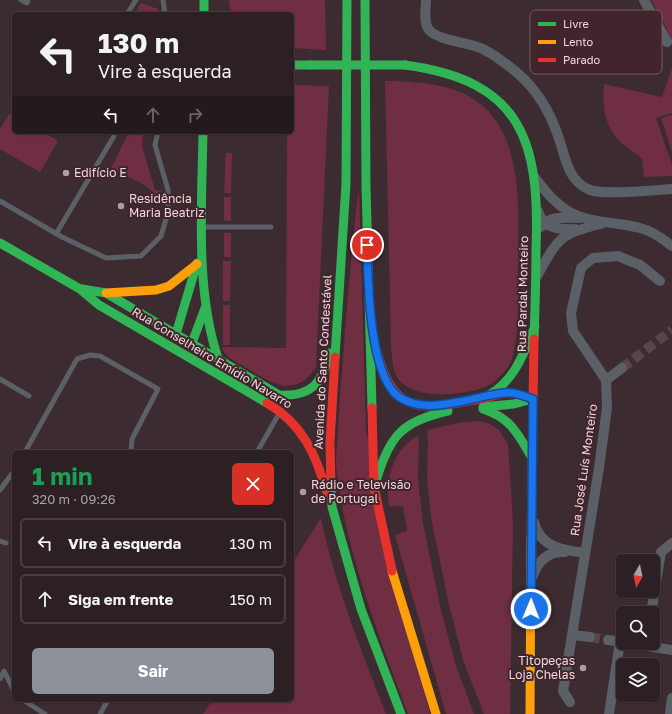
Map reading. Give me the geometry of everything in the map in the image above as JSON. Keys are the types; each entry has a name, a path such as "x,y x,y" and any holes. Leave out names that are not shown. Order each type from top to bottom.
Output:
{"main road":[{"path":"204,0 205,12"},
{"name":"Avenida do Santo Condestável","path":"347,0 346,184 337,320 336,373 330,442 332,507 361,609 401,714"},
{"path":"365,0 364,108 374,487 379,524 392,572 436,714"},
{"name":"Rua Pardal Monteiro","path":"294,64 405,65 449,72 482,88 497,99 512,115 523,134 535,178 537,208 532,458 530,714"},
{"path":"203,134 201,242 210,338 218,358"},
{"path":"177,342 197,264 201,242"},
{"name":"Rua Conselheiro Emídio Navarro","path":"0,243 80,289 99,305 177,342 192,343 279,395 295,396 306,394 322,378 327,366 337,320"},
{"path":"106,293 156,290 168,286 197,264"},
{"name":"Rua Conselheiro Emídio Navarro","path":"80,289 106,293 281,411 308,439 316,457 332,507"},
{"path":"192,343 206,305"},
{"path":"369,305 384,379 398,396 406,401 428,406 512,393 533,399"},
{"path":"482,398 496,392 518,366 535,326"},
{"path":"374,487 388,447 406,428 425,417 439,413 477,407 511,406 533,399"},
{"path":"477,407 503,416 511,423 532,458"}],"street":[{"path":"426,0 427,25 434,34 482,48 508,64 528,83 542,101 557,132 568,168 575,180 588,190 603,192 672,189"},
{"path":"644,0 649,10"},
{"path":"662,33 667,42"},
{"path":"535,178 559,205 583,223"},
{"path":"537,208 544,223"},
{"path":"537,237 538,231 544,223 556,218 583,223 605,223 641,228 662,238 672,246"},
{"path":"536,278 558,242 583,223"},
{"path":"622,368 606,380 572,331 571,313 581,268 593,258 618,256 640,265 660,281"},
{"name":"Rua José Luís Monteiro","path":"570,702 563,691 573,635 607,408 606,380"},
{"path":"532,516 536,530 541,539 552,546 571,552 585,554"},
{"path":"653,606 661,552 672,543"},
{"path":"532,579 535,568 548,554 571,552"},
{"path":"573,635 590,637"},
{"path":"608,640 616,641"},
{"path":"660,647 672,650"},
{"path":"609,714 622,650"},
{"path":"670,714 672,698"}],"lane":[{"path":"21,0 27,3 28,0"},
{"path":"129,12 136,0"},
{"path":"163,0 165,12"},
{"path":"56,234 114,134"},
{"path":"0,201 56,234 106,258 141,256 161,236 168,212 168,190 155,145 158,134"},
{"path":"201,227 271,228"},
{"path":"177,342 192,343"},
{"path":"26,450 77,359 90,355 100,356 158,388 132,439 131,450"},
{"path":"0,380 29,396"},
{"path":"258,450 281,411"},
{"path":"0,490 12,474"},
{"path":"0,679 4,671 12,687"},
{"path":"26,702 45,714"},
{"path":"100,714 107,702"}],"shaded area":[{"path":"229,0 325,0 326,50 294,48 294,12 231,12"},
{"path":"651,0 672,0 672,44 662,20 662,10 657,10"},
{"path":"141,3 158,9 158,12 136,12"},
{"path":"672,68 672,113 656,118 672,165 672,176 644,177 642,159 618,139 609,125 604,110 604,84 662,97"},
{"path":"385,81 415,82 438,85 472,98 492,115 505,137 513,162 517,190 518,218 518,307 515,348 508,367 491,384 482,388 457,394 430,394 407,387 399,380 395,372 391,345"},
{"path":"294,85 329,86 316,367 308,377 300,383 282,385 264,378 231,359 225,354 222,347 286,348 287,134 294,134"},
{"path":"10,113 12,114 12,134 46,134 58,141 40,172 0,149 0,129"},
{"path":"672,115 672,152 661,118"},
{"path":"128,134 143,135 142,146 155,190 162,191 159,197 143,184 111,168"},
{"path":"226,153 232,153 231,193 224,193"},
{"path":"359,187 366,432 430,714 408,714 364,591 340,496 336,453 349,279"},
{"path":"224,197 231,197 231,221 224,221"},
{"path":"224,233 231,233 231,257 224,257"},
{"path":"223,261 231,261 230,301 223,301"},
{"path":"223,305 230,305 230,345 223,345"},
{"path":"480,421 490,424 499,430 508,444 513,522 510,714 484,714 464,663 449,605 432,523 427,481 427,430 462,422"},
{"path":"419,435 418,480 423,523 440,606 456,666 474,714 446,714 395,535 407,531 403,506 389,506 388,485 393,465 403,448"},
{"path":"321,518 341,593 386,714 203,714 211,702 294,702 294,561"}],"tunnel":[{"path":"622,368 672,330"},
{"path":"590,637 608,640"}],"traffic: fast":[{"path":"204,0 204,12"},
{"path":"335,357 346,184 347,0"},
{"path":"365,0 366,186 372,408"},
{"path":"294,65 311,65"},
{"path":"311,65 405,65"},
{"path":"405,65 445,73 476,86 500,102 517,124 528,149 534,179 536,213 534,339"},
{"path":"203,134 201,217 203,276 211,332 218,358"},
{"path":"0,243 80,289 99,305 267,403"},
{"path":"176,334 197,263"},
{"path":"82,289 106,293 279,395 300,394 314,386 319,380 327,364 330,353"},
{"path":"192,343 205,308"},
{"path":"489,395 506,382 512,374 518,365 535,326"},
{"path":"483,407 514,404 533,399"},
{"path":"483,409 493,413 507,422 518,434 532,458"},
{"path":"377,478 387,451 400,432 409,425 420,420 448,411"},
{"path":"331,486 332,507 361,609 401,714"}],"traffic: slow":[{"path":"106,293 156,290 169,286 197,264"},
{"path":"530,714 531,537"},
{"path":"392,571 436,714"}],"traffic: jam":[{"path":"531,537 534,339"},
{"path":"377,351 384,374 393,389 404,399 416,404 430,406 446,405 509,393 533,399"},
{"path":"331,486 330,442 335,357"},
{"path":"267,403 279,411 299,431 313,453 327,493"},
{"path":"372,408 374,487 392,571"}],"place":[{"name":"Edifício E","path":"66,173"},
{"name":"Residência Maria Beatriz","path":"121,206"},
{"name":"Rádio e Televisão de Portugal","path":"303,492"},
{"name":"Titopeças Loja Chelas","path":"583,668"}],"route":[{"path":"367,245 369,305 379,360 384,379 398,396 406,401 428,406 438,406 505,393 512,393 533,399 531,609"}]}
